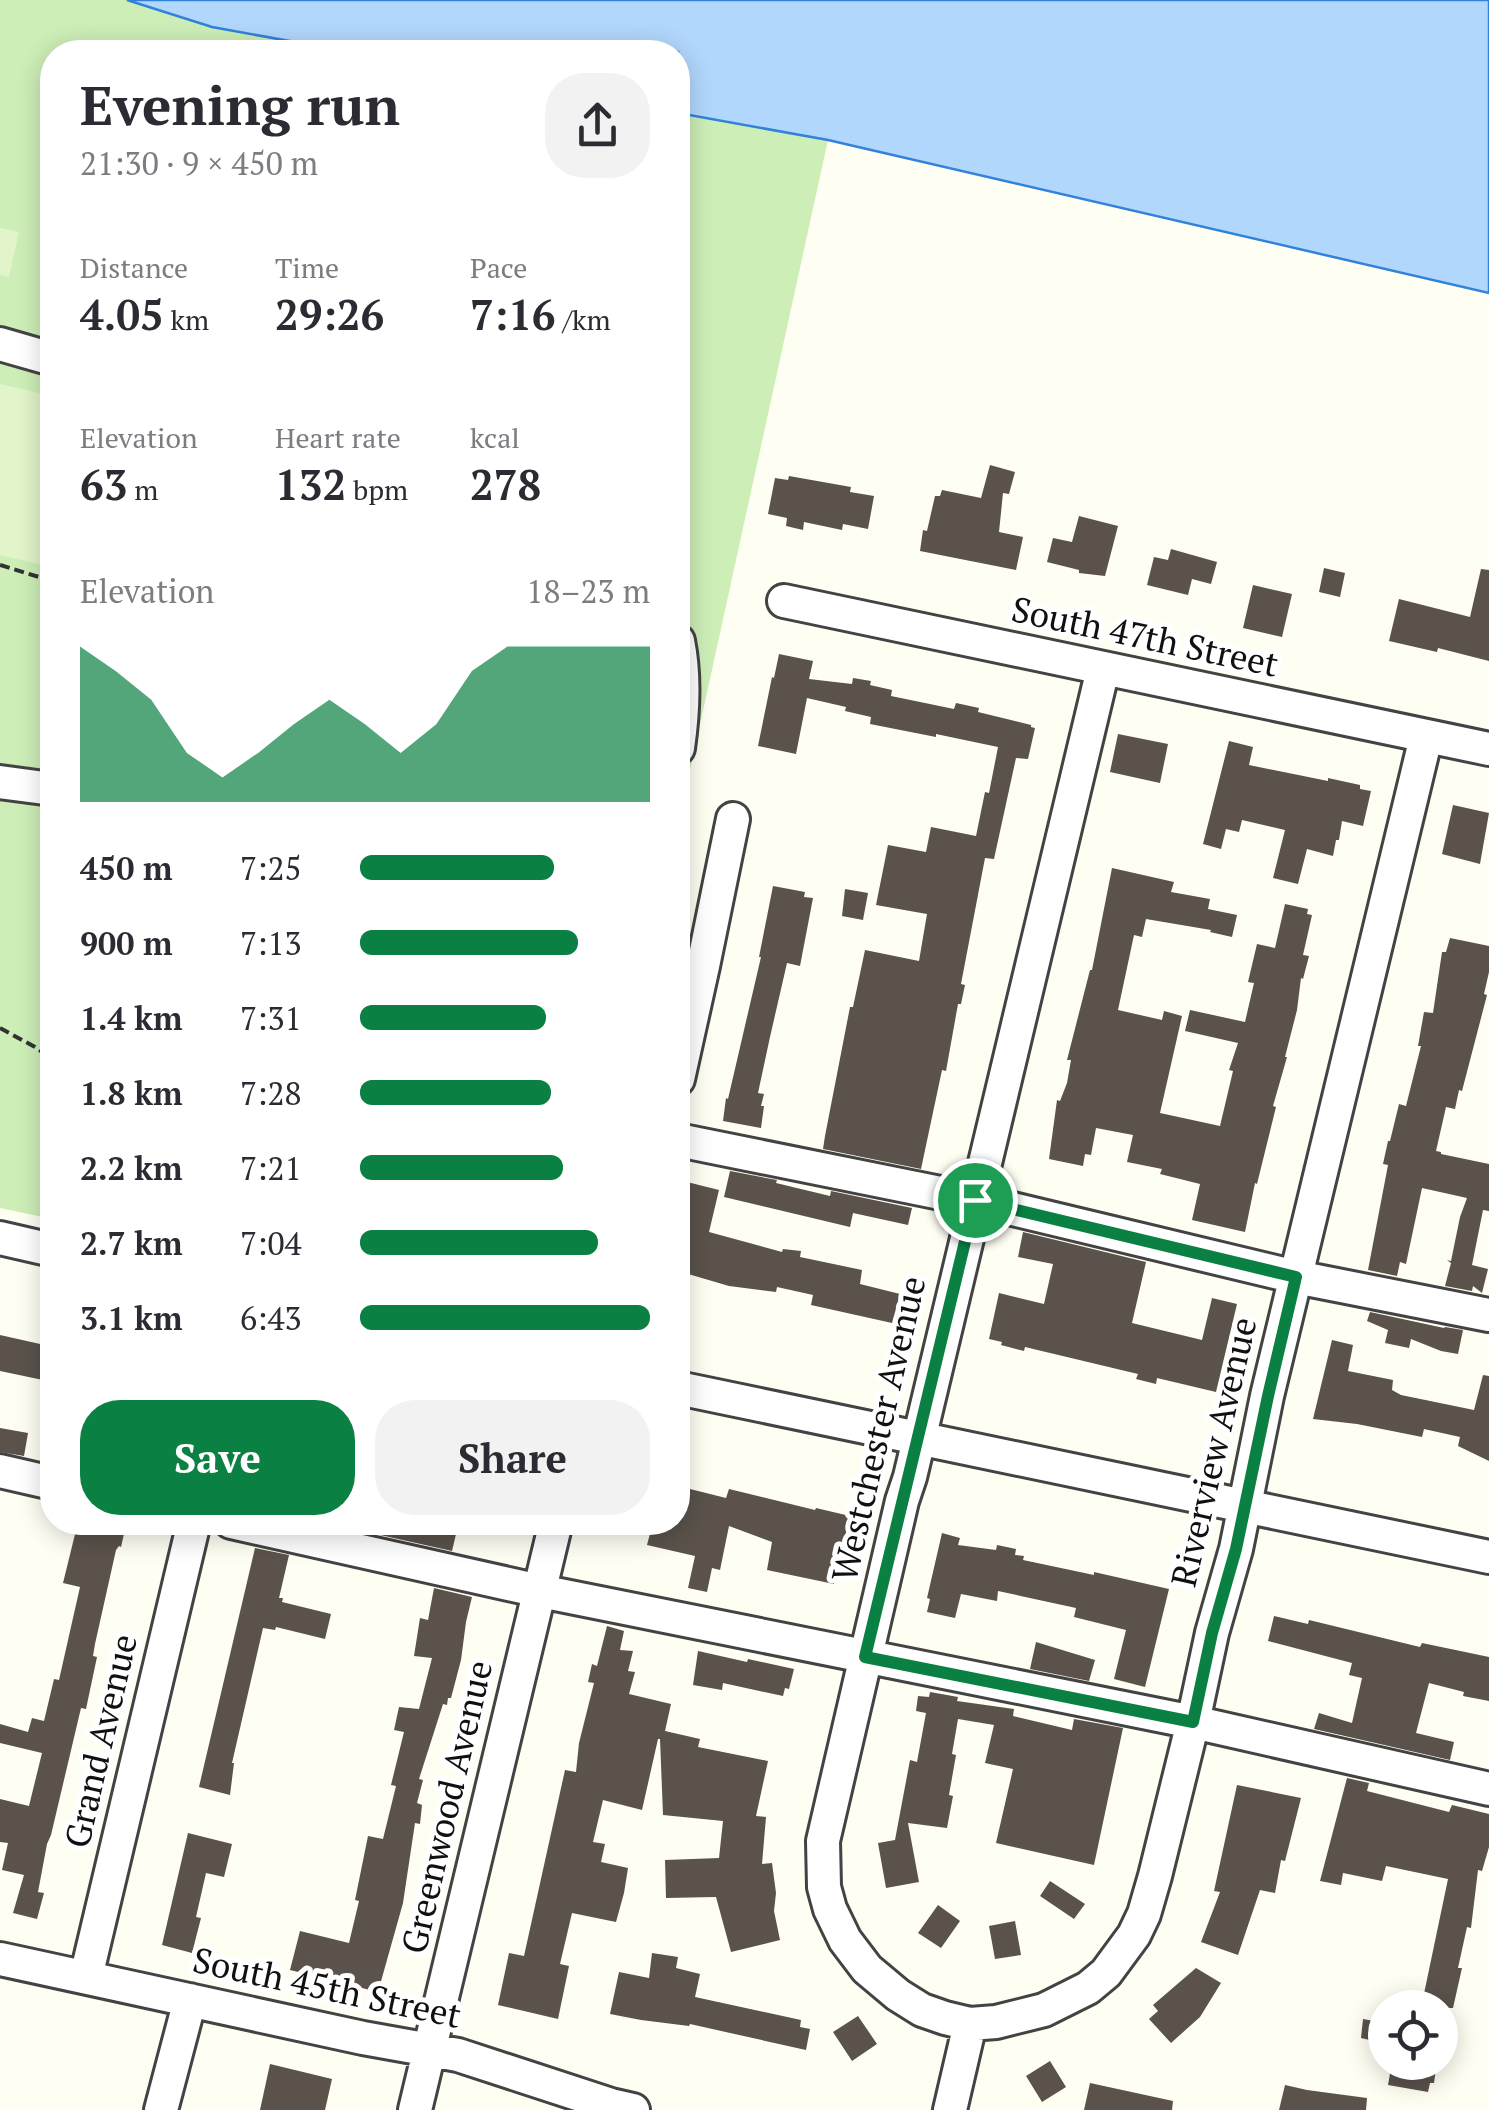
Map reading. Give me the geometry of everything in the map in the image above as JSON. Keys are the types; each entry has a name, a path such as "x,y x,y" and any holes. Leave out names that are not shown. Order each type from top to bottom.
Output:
{"street":[{"path":"0,344 40,356"},
{"name":"South 47th Street","path":"784,601 1489,749"},
{"name":"Westchester Avenue","path":"970,2024 922,2010 866,1968 844,1940 830,1909 824,1886 824,1841 1103,669"},
{"name":"Riverview Avenue","path":"970,2024 1044,2010 1088,1988 1121,1955 1144,1914 1236,1549 1296,1277 1426,737"},
{"path":"0,782 40,788"},
{"path":"690,1024 733,818"},
{"path":"690,1142 975,1200 1296,1277 1489,1315"},
{"path":"0,1238 40,1247"},
{"path":"690,1390 1489,1557"},
{"path":"0,1471 40,1480"},
{"name":"Grand Avenue","path":"86,1978 191,1535"},
{"path":"289,1535 540,1591 1193,1722 1489,1789"},
{"name":"Greenwood Avenue","path":"415,2110 553,1535"},
{"name":"South 45th Street","path":"0,1959 458,2055 633,2110"},
{"path":"161,2110 190,2000"},
{"path":"950,2110 970,2024"}],"path":[{"path":"0,565 40,577"},
{"path":"0,1028 40,1052"}],"green space":[{"path":"0,0 127,0 212,27 284,40 40,40 40,1216 0,1208"},
{"path":"690,115 828,140 690,770"},
{"path":"0,228 19,232 9,277 0,275"},
{"path":"0,384 40,393 40,564 0,555"}],"water":[{"path":"127,0 1489,0 1489,293 828,140 690,115 690,40 284,40 212,27"}],"building":[{"path":"990,465 1015,472 1009,494 1003,493 999,532 1023,537 1016,570 920,551 935,496 940,496 942,490 981,498"},
{"path":"789,476 851,487 850,492 874,496 868,529 843,524 842,530 804,522 803,530 786,526 787,518 768,514 775,478 788,480"},
{"path":"1079,516 1118,526 1105,576 1079,573 1047,562 1053,538 1072,542"},
{"path":"1171,549 1217,562 1211,584 1192,579 1188,595 1147,585 1154,557 1168,560"},
{"path":"1324,568 1345,573 1340,597 1319,592"},
{"path":"1481,569 1489,570 1489,661 1389,641 1399,599 1470,617"},
{"path":"1253,585 1292,594 1282,637 1243,628"},
{"path":"779,654 813,661 809,679 852,684 853,678 871,681 870,685 892,690 891,696 954,709 956,703 979,708 978,712 1035,728 1028,759 1016,758 994,859 985,858 961,984 965,985 921,1169 823,1149 825,1136 865,950 919,961 927,914 876,905 888,845 926,852 931,827 976,836 998,747 870,724 871,717 807,698 796,754 758,746"},
{"path":"1118,734 1168,744 1160,783 1110,772"},
{"path":"1229,741 1253,747 1249,765 1328,778 1371,791 1363,826 1342,821 1333,856 1307,849 1298,884 1273,878 1285,830 1242,820 1239,832 1226,829 1221,849 1203,844"},
{"path":"1453,805 1489,813 1480,864 1442,854"},
{"path":"1112,868 1174,882 1171,892 1210,899 1208,909 1237,915 1232,937 1146,919 1142,937 1134,935 1118,1010 1162,1020 1164,1011 1182,1016 1160,1113 1220,1126 1233,1071 1229,1070 1238,1043 1185,1031 1190,1010 1245,1022 1254,983 1248,982 1257,944 1275,948 1285,904 1308,909 1307,914 1312,915 1303,955 1309,956 1245,1232 1192,1220 1200,1184 1160,1174 1162,1169 1127,1162 1133,1135 1096,1128 1091,1155 1085,1154 1083,1166 1049,1159 1057,1100 1060,1101 1067,1083 1071,1060 1067,1060 1092,970"},
{"path":"773,886 805,892 804,897 813,898 800,966 787,963 770,1037 758,1093 764,1094 761,1128 723,1121 761,957"},
{"path":"845,889 868,893 863,920 842,916"},
{"path":"1450,938 1489,946 1484,994 1487,995 1462,1091 1459,1090 1455,1109 1446,1107 1436,1151 1489,1164 1489,1211 1483,1210 1472,1265 1488,1269 1482,1293 1473,1286 1472,1291 1445,1286 1451,1263 1447,1260 1451,1261 1467,1198 1422,1188 1406,1264 1400,1262 1397,1276 1368,1270 1388,1165 1383,1164 1388,1141 1399,1104 1406,1106 1421,1046 1424,1012 1433,1013 1442,952 1446,952"},
{"path":"730,1171 830,1196 831,1191 912,1208 908,1225 853,1213 850,1227 724,1197"},
{"path":"690,1183 719,1190 709,1232 782,1252 801,1251 800,1257 862,1270 860,1284 900,1294 892,1323 811,1305 813,1295 777,1287 776,1292 729,1286 690,1275"},
{"path":"1023,1232 1146,1262 1132,1323 1202,1340 1212,1298 1237,1304 1216,1392 1157,1378 1156,1384 1136,1379 1138,1374 1025,1347 1024,1351 989,1339 999,1293 1044,1304 1053,1264 1018,1257"},
{"path":"1370,1312 1463,1330 1458,1354 1411,1339 1409,1348 1385,1343 1388,1330 1367,1321"},
{"path":"0,1335 40,1344 40,1379 0,1371"},
{"path":"1332,1340 1353,1345 1348,1371 1393,1380 1392,1390 1401,1395 1474,1410 1483,1375 1489,1376 1489,1461 1458,1446 1460,1437 1424,1429 1422,1437 1313,1419"},
{"path":"0,1428 28,1433 24,1456 0,1452"},
{"path":"690,1489 726,1498 729,1489 850,1516 834,1584 767,1570 772,1542 729,1526 720,1570 712,1568 707,1592 688,1588 695,1556 647,1545 650,1535 690,1535"},
{"path":"942,1533 960,1538 958,1545 996,1550 997,1545 1016,1549 1015,1555 1024,1556 1023,1560 1169,1589 1145,1687 1114,1679 1126,1630 1074,1617 1076,1608 998,1591 997,1601 961,1594 955,1618 927,1612"},
{"path":"75,1535 124,1535 121,1547 116,1550 95,1644 93,1656 97,1657 86,1709 81,1708 47,1844 38,1892 44,1893 37,1919 13,1913 24,1875 2,1870 8,1843 0,1842 0,1799 29,1806 42,1753 0,1743 0,1724 28,1732 32,1718 44,1721 54,1679 59,1680 80,1587 63,1583"},
{"path":"380,1535 456,1535 452,1551"},
{"path":"255,1548 289,1555 279,1598 283,1598 282,1602 331,1614 325,1639 276,1627 263,1628 232,1763 230,1795 199,1787"},
{"path":"434,1588 472,1597 451,1698 447,1705 443,1704 419,1779 423,1780 417,1803 422,1805 420,1824 415,1823 403,1903 378,1992 290,1970 300,1931 349,1943 368,1836 383,1839 396,1786 391,1785 404,1732 394,1730 399,1707 419,1709 432,1658 414,1656 420,1618 428,1620"},
{"path":"1274,1616 1308,1624 1309,1620 1420,1647 1422,1643 1489,1657 1489,1701 1429,1683 1416,1733 1454,1742 1450,1760 1314,1729 1319,1713 1352,1723 1362,1678 1349,1675 1352,1663 1268,1641"},
{"path":"607,1626 624,1631 620,1650 633,1651 628,1671 635,1672 629,1694 671,1704 665,1731 700,1739 698,1747 768,1761 756,1816 766,1817 762,1864 772,1863 780,1940 731,1952 716,1897 666,1898 665,1860 719,1858 723,1821 663,1815 658,1739 642,1810 603,1800 593,1842 605,1844 601,1862 628,1868 624,1893 616,1922 572,1913 560,1964 569,1966 558,2019 498,2005 509,1953 524,1956 565,1770 576,1772 594,1683 588,1682 592,1664 597,1666"},
{"path":"1036,1642 1095,1660 1089,1681 1030,1669"},
{"path":"698,1651 794,1669 789,1689 785,1688 783,1696 723,1683 722,1690 693,1685"},
{"path":"930,1692 958,1697 957,1701 1014,1709 1013,1716 1072,1730 1074,1719 1123,1728 1094,1865 996,1843 1013,1769 985,1763 994,1725 958,1719 947,1828 908,1823 919,1882 886,1888 878,1843 895,1840 910,1760 917,1762 926,1713 916,1711 918,1696 929,1697"},
{"path":"1347,1778 1369,1783 1367,1791 1449,1812 1452,1805 1489,1814 1489,1847 1482,1871 1478,1870 1471,1928 1467,1927 1457,1990 1425,1990 1448,1879 1386,1866 1382,1881 1343,1873 1341,1885 1320,1881"},
{"path":"1237,1785 1301,1798 1275,1893 1260,1890 1238,1955 1201,1942 1220,1892 1214,1891"},
{"path":"188,1833 232,1844 224,1877 206,1873 192,1953 162,1945"},
{"path":"1050,1881 1085,1904 1074,1919 1040,1896"},
{"path":"938,1905 960,1921 941,1948 918,1933"},
{"path":"1015,1921 1021,1955 995,1959 989,1926"},
{"path":"652,1953 678,1957 676,1968 700,1974 695,1997 801,2020 800,2027 810,2029 806,2050 690,2024 610,2014 619,1972 649,1978"},
{"path":"1196,1968 1221,1983 1200,2017 1171,2043 1149,2019 1158,2011 1153,2005"},
{"path":"858,2016 877,2044 852,2061 833,2032"},
{"path":"1363,2019 1368,2020 1368,2040 1361,2038"},
{"path":"1050,2061 1066,2087 1042,2102 1026,2076"},
{"path":"270,2064 332,2079 325,2110 260,2110"},
{"path":"1389,2080 1434,2080 1428,2092 1388,2085"},
{"path":"1090,2083 1173,2101 1172,2110 1084,2110"},
{"path":"1285,2085 1367,2098 1366,2110 1279,2110"}],"route":[{"path":"975,1200 1296,1277 1193,1722 865,1657 975,1200"}]}
